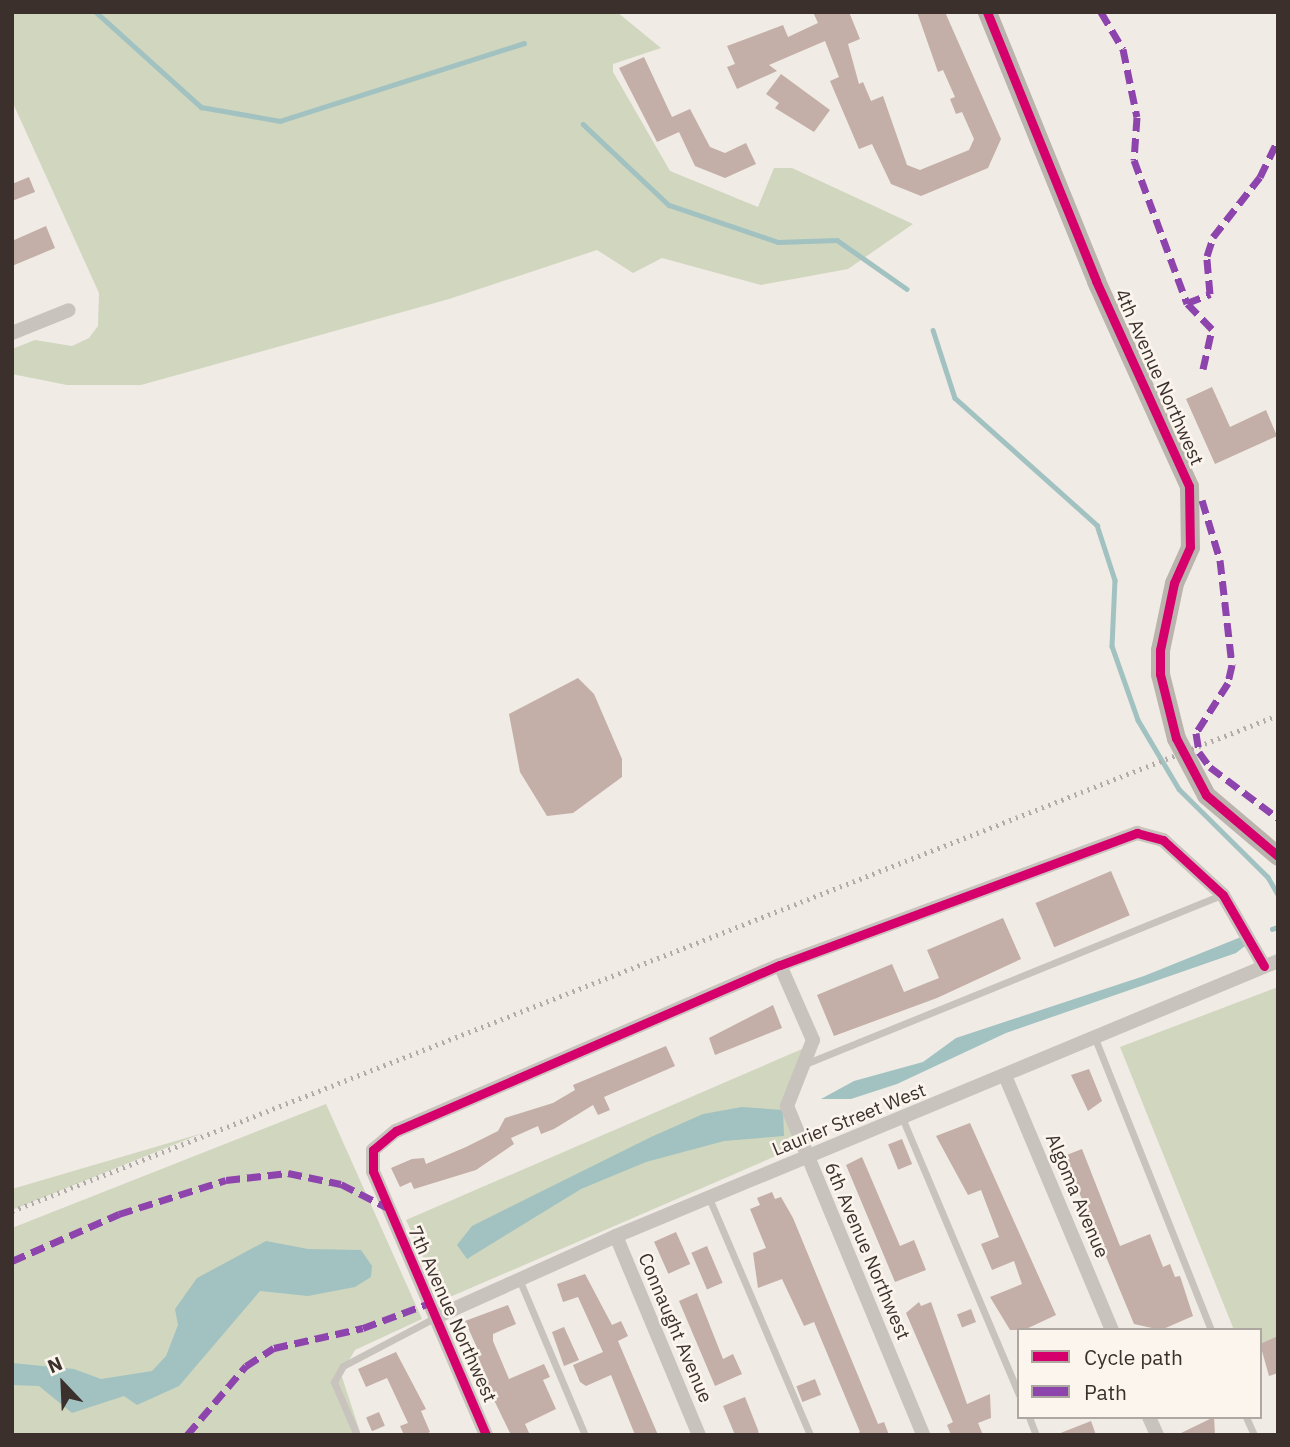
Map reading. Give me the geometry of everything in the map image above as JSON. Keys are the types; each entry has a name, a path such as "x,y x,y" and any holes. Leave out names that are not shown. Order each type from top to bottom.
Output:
{"street":[{"name":"4th Avenue Northwest","path":"987,12 1096,281 1189,486 1189,547 1174,583 1160,650 1160,674 1176,738 1206,795 1278,856"},
{"path":"12,333 69,310"},
{"path":"780,965 1137,833 1163,840 1223,895 1271,964"},
{"name":"Laurier Street West","path":"436,1317 616,1236 1096,1041 1271,964"},
{"name":"6th Avenue Northwest","path":"780,965 813,1040 787,1106 923,1435"},
{"name":"7th Avenue Northwest","path":"486,1435 386,1207 373,1171 373,1150 397,1131 780,965"},
{"name":"Algoma Avenue","path":"1006,1078 1111,1328"},
{"name":"Connaught Avenue","path":"616,1236 699,1435"},
{"path":"1150,1419 1157,1435"}],"lane":[{"path":"803,1065 1223,895"},
{"path":"1096,1041 1210,1328"},
{"path":"903,1120 1017,1389"},
{"path":"709,1198 810,1435"},
{"path":"519,1279 585,1435"},
{"path":"357,1435 334,1382 343,1366 436,1317"},
{"path":"1247,1419 1254,1435"}],"green space":[{"path":"12,12 617,12 661,48 613,64 613,72 670,171 758,207 774,168 792,168 913,224 848,269 761,285 662,258 633,273 597,250 449,299 141,385 67,385 12,374 12,349 35,340 72,346 89,338 98,326 99,293 12,101"},
{"path":"1278,987 1278,1341 1262,1347 1262,1328 1233,1328 1120,1047"},
{"path":"816,1043 793,1105 799,1146 443,1300 406,1220"},
{"path":"326,1104 422,1319 355,1350 341,1374 361,1435 12,1435 12,1228"},
{"path":"203,1133 12,1210 12,1189"}],"water":[{"path":"1241,937 1245,946 1236,953 1006,1033 897,1084 851,1099 821,1099 854,1081 923,1062 956,1038 1144,976"},
{"path":"742,1107 783,1110 784,1136 724,1141 646,1162 581,1189 467,1259 457,1245 472,1226 651,1137 703,1114"},
{"path":"266,1241 308,1249 361,1250 372,1266 371,1277 355,1287 308,1296 260,1291 179,1386 137,1405 124,1396 72,1413 39,1386 12,1385 12,1363 74,1369 101,1379 152,1371 166,1356 178,1325 175,1309 197,1278"}],"building":[{"path":"813,12 849,12 860,39 848,44 859,84 863,82 871,101 883,96 907,165 920,170 969,150 974,139 962,112 956,114 950,99 955,97 943,70 938,72 917,12 945,12 1001,139 988,168 921,196 891,184 872,144 859,149 830,81 839,77 825,41 769,65 777,71 737,89 727,67 735,64 727,46 783,25 788,37 818,23"},
{"path":"644,57 672,117 690,109 710,147 725,153 746,143 756,164 725,178 695,166 679,132 657,142 619,68"},
{"path":"781,74 830,110 814,132 775,108 779,103 766,94"},
{"path":"29,177 35,192 12,201 12,184"},
{"path":"46,226 55,248 12,266 12,241"},
{"path":"1212,387 1230,427 1266,410 1277,436 1215,464 1186,399"},
{"path":"578,678 594,694 622,759 622,777 573,813 547,816 520,772 509,714"},
{"path":"1111,871 1130,915 1054,947 1036,903"},
{"path":"1003,918 1021,959 937,998 834,1036 817,995 892,964 904,992 939,978 927,950"},
{"path":"773,1005 782,1028 715,1055 709,1038"},
{"path":"666,1046 675,1066 604,1097 610,1110 598,1115 593,1105 554,1129 541,1134 538,1126 511,1138 514,1144 476,1170 414,1189 411,1182 400,1187 391,1168 412,1159 424,1158 426,1164 466,1147 498,1131 505,1118 553,1103 575,1090 573,1085"},
{"path":"1089,1069 1102,1101 1088,1111 1071,1075"},
{"path":"970,1123 1056,1315 1028,1328 1010,1330 990,1297 1022,1284 1014,1261 992,1270 981,1244 999,1237 981,1190 968,1195 936,1136"},
{"path":"902,1139 912,1164 898,1170 888,1145"},
{"path":"1082,1149 1120,1246 1150,1234 1163,1267 1170,1264 1175,1277 1180,1276 1193,1316 1166,1328 1134,1324 1064,1156"},
{"path":"862,1157 900,1246 914,1240 926,1270 895,1282 846,1165"},
{"path":"772,1192 775,1199 781,1197 793,1218 878,1424 884,1422 889,1435 855,1435 860,1432 814,1322 804,1326 782,1279 758,1288 753,1253 766,1248 750,1209 760,1205 757,1198"},
{"path":"676,1232 690,1264 668,1274 654,1242"},
{"path":"707,1246 723,1283 707,1289 691,1253"},
{"path":"585,1274 612,1325 621,1321 628,1336 618,1341 658,1435 635,1435 611,1375 586,1386 580,1382 573,1365 603,1352 578,1297 563,1302 557,1284"},
{"path":"697,1293 723,1359 733,1354 742,1374 715,1386 679,1301"},
{"path":"919,1302 921,1306 931,1302 967,1404 990,1394 991,1418 978,1423 983,1435 951,1435 947,1425 953,1422 906,1313"},
{"path":"508,1305 516,1324 493,1334 493,1341 509,1379 544,1364 550,1377 543,1380 556,1409 525,1424 530,1435 511,1435 478,1367 478,1350 465,1321"},
{"path":"971,1309 976,1322 962,1327 957,1314"},
{"path":"564,1327 579,1360 564,1366 552,1332"},
{"path":"1278,1336 1278,1373 1269,1376 1262,1343"},
{"path":"396,1352 426,1409 421,1411 430,1432 424,1435 404,1435 400,1426 408,1423 387,1378 366,1387 358,1369"},
{"path":"815,1379 821,1395 802,1402 796,1386"},
{"path":"745,1397 759,1435 735,1435 723,1406"},
{"path":"379,1412 385,1426 372,1431 366,1417"},
{"path":"1210,1419 1214,1419 1215,1435 1177,1435"},
{"path":"1091,1421 1096,1435 1058,1435 1058,1434"}],"waterway":[{"path":"96,12 201,107 280,121 524,43"},
{"path":"583,124 669,205 778,242 837,240 907,289"},
{"path":"933,330 955,398 1097,525 1115,580 1112,646 1138,720 1179,789 1268,877 1278,894"},
{"path":"1272,929 1278,927"}],"railway":[{"path":"12,1211 1278,715"}],"marked path":[{"path":"1101,12 1123,49 1137,117 1134,160 1187,303"},
{"path":"1203,369 1212,329 1187,303 1210,294 1207,256 1213,237 1260,177 1278,140"},
{"path":"1202,500 1220,560 1232,665 1228,683 1196,733 1199,752 1210,767 1278,818"},
{"path":"12,1261 119,1214 226,1180 288,1173 341,1184 386,1207"},
{"path":"187,1435 246,1366 274,1348 363,1328 430,1303"}],"cycle path":[{"path":"987,12 1096,281 1189,486 1190,547 1174,583 1160,650 1160,674 1176,738 1206,795 1278,856"},
{"path":"486,1435 373,1171 373,1150 396,1131 780,965 1137,833 1163,840 1223,895 1264,966"}]}
